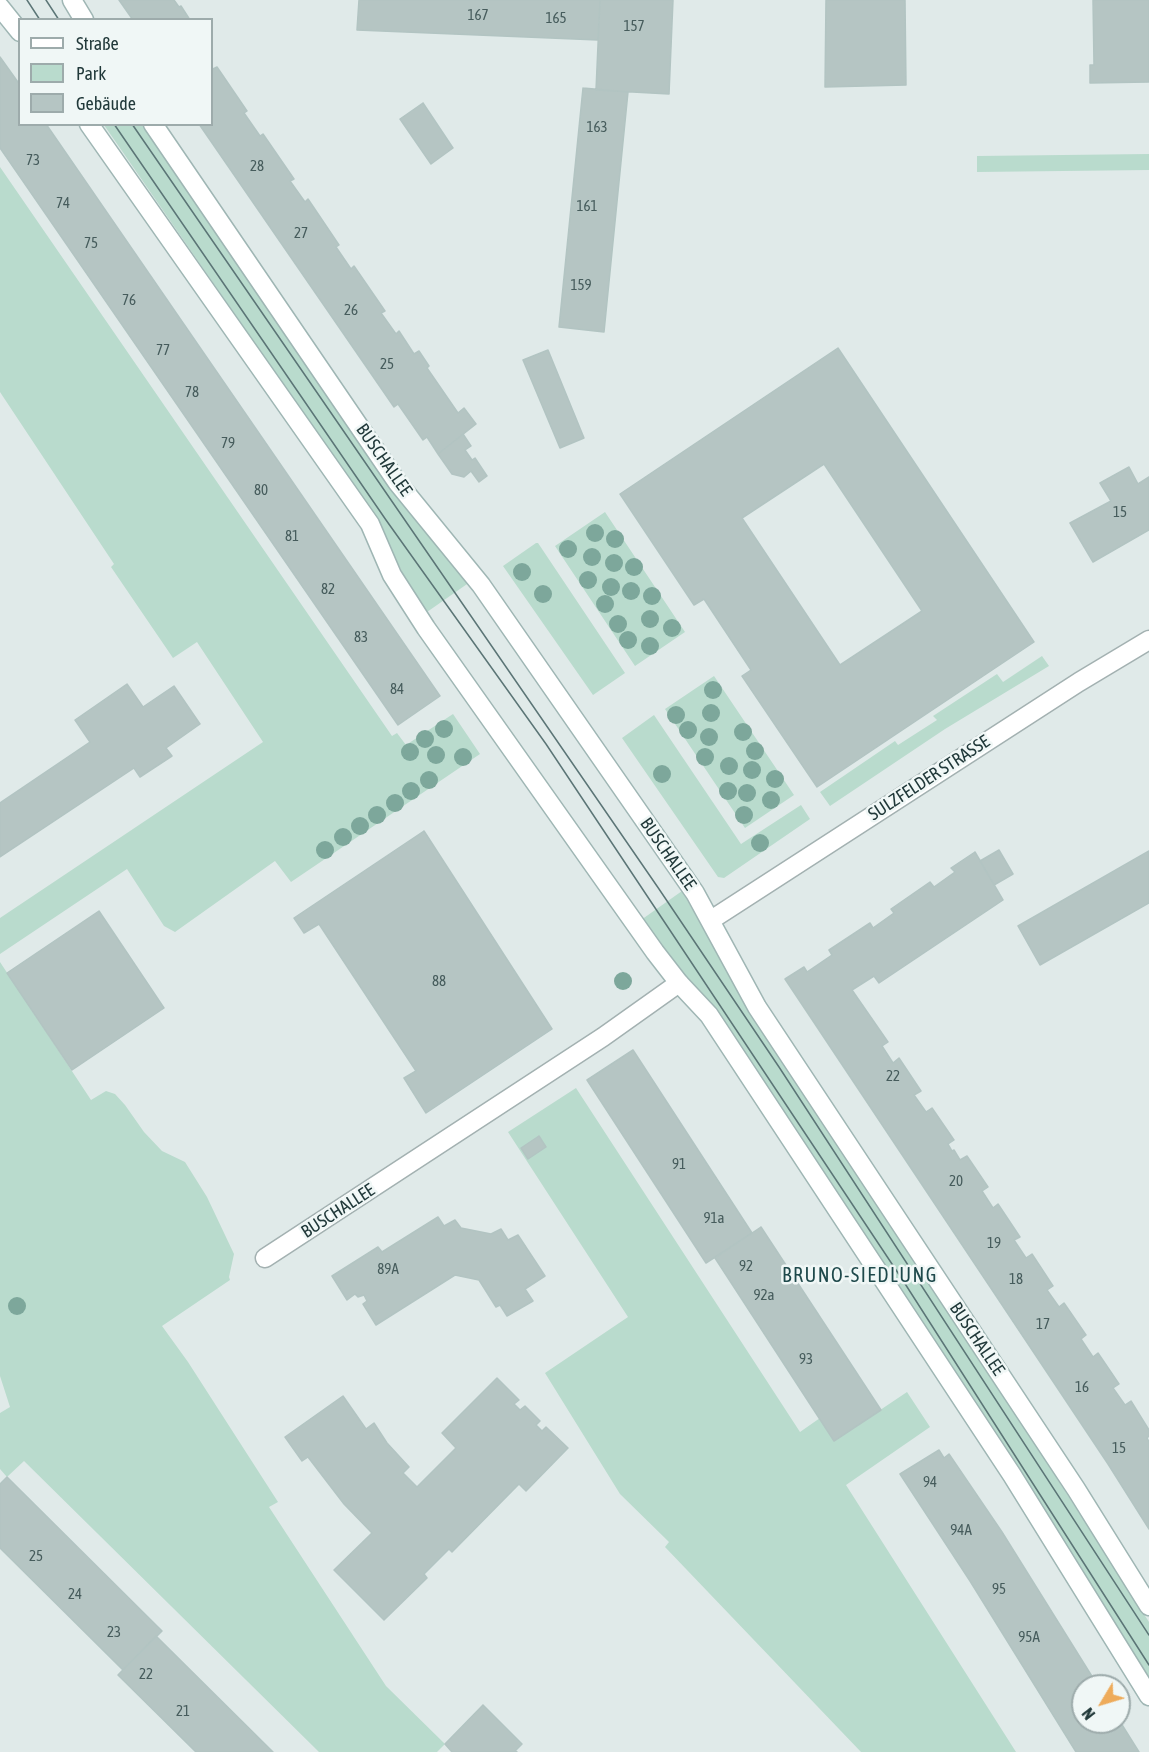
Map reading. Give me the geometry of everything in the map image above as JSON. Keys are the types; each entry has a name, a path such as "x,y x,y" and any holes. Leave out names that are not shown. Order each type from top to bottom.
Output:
{"main road":[{"path":"72,0 83,18"},
{"path":"0,7 18,30"},
{"path":"90,126 370,524 392,575 426,628 655,952 709,1016 1012,1475 1149,1696"},
{"name":"BUSCHALLEE","path":"154,126 398,482 481,585 682,873 711,920 758,1007 1076,1489 1149,1606"},
{"name":"SULZFELDER STRASSE","path":"711,920 1050,700 1149,639"},
{"name":"BUSCHALLEE","path":"266,1258 603,1037 679,983"}],"green space":[{"path":"105,126 143,126 393,492 470,582 427,612 403,574 377,520"},
{"path":"1149,154 1149,170 977,172 977,156"},
{"path":"0,167 392,736 397,733 406,745 453,714 480,754 291,882 275,861 175,932 164,926 127,869 0,954 0,918 263,742 197,642 173,658 111,567 114,564 0,392"},
{"path":"605,512 685,632 635,666 555,546"},
{"path":"536,543 625,673 593,695 503,566"},
{"path":"1042,656 1049,666 945,729 830,806 820,792 895,741 898,745 937,720 933,716 997,674 1003,682"},
{"path":"714,676 794,795 745,828 665,709"},
{"path":"654,715 741,844 801,805 810,819 724,878 718,877 622,738"},
{"path":"682,891 751,1013 965,1335 1149,1622 1149,1677 993,1434 685,976 641,920"},
{"path":"0,962 91,1100 106,1091 115,1094 144,1132 162,1151 185,1162 207,1197 234,1254 230,1280 162,1326 188,1362 278,1502 269,1507 386,1686 445,1744 437,1752 319,1752 24,1461 7,1477 0,1469 0,1413 10,1407 0,1376"},
{"path":"576,1088 800,1432 820,1418 834,1441 907,1392 930,1427 846,1485 1016,1752 861,1752 665,1547 669,1542 620,1494 545,1373 628,1317 508,1132"}],"building":[{"path":"119,0 174,0 189,18 132,18"},
{"path":"359,0 600,0 598,40 357,30"},
{"path":"600,0 673,0 669,94 596,90"},
{"path":"826,0 905,0 906,85 825,87"},
{"path":"1093,0 1149,0 1149,82 1090,83 1090,65 1094,65"},
{"path":"0,57 18,82 18,126 47,126 440,696 398,725 0,148"},
{"path":"217,67 247,111 244,113 260,136 263,134 294,179 290,181 305,202 308,199 339,245 336,247 351,269 354,266 385,311 381,313 396,334 399,331 414,354 419,351 429,366 427,368 458,413 464,408 476,424 438,454 427,437 423,440 398,404 394,407 200,126 213,126 213,69"},
{"path":"583,88 628,92 604,332 559,327"},
{"path":"423,103 453,148 431,164 400,119"},
{"path":"838,348 1034,642 817,787 742,676 751,670 704,599 694,605 620,494","holes":["824,464 922,611 840,665 742,518"]},
{"path":"548,350 584,438 560,448 523,360"},
{"path":"463,434 471,446 465,450 472,460 475,458 487,476 479,482 471,471 464,477 452,474 438,454"},
{"path":"1129,467 1138,484 1149,477 1149,530 1093,562 1070,523 1111,501 1100,483"},
{"path":"127,684 143,707 174,686 200,724 166,748 172,756 140,777 134,768 0,857 0,803 90,742 75,720"},
{"path":"424,831 552,1029 426,1113 404,1078 416,1071 319,924 304,933 294,918"},
{"path":"999,850 1013,874 994,885 980,861"},
{"path":"1149,851 1149,903 1040,965 1018,926"},
{"path":"975,852 1003,900 879,983 874,976 852,990 888,1042 882,1046 893,1063 899,1058 921,1091 914,1095 926,1112 932,1108 954,1140 948,1144 952,1151 954,1150 960,1160 967,1156 988,1187 982,1191 993,1208 998,1204 1020,1237 1014,1240 1026,1258 1032,1254 1053,1286 1047,1290 1059,1307 1064,1303 1086,1335 1081,1339 1093,1357 1098,1353 1119,1384 1113,1388 1125,1405 1131,1401 1149,1430 1147,1438 1149,1442 1149,1529 785,979 804,967 807,972 832,955 829,950 870,923 873,928 894,913 891,909 930,882 934,887 955,872 951,868"},
{"path":"99,911 164,1008 72,1070 7,973"},
{"path":"633,1050 752,1233 706,1263 587,1080"},
{"path":"539,1136 546,1147 528,1159 521,1148"},
{"path":"438,1217 444,1226 455,1220 461,1228 491,1234 501,1229 508,1240 518,1235 545,1276 525,1289 533,1301 507,1316 500,1305 496,1307 479,1280 455,1275 376,1325 363,1304 367,1301 364,1295 358,1297 355,1294 347,1300 332,1276 378,1247 382,1252"},
{"path":"761,1227 881,1410 834,1441 715,1258"},
{"path":"497,1378 519,1400 514,1404 520,1410 525,1406 540,1421 536,1425 542,1431 546,1427 568,1448 526,1491 519,1484 452,1552 449,1549 424,1574 427,1578 384,1620 334,1570 372,1533 344,1504 308,1457 302,1461 285,1437 343,1396 366,1429 374,1423 387,1443 409,1467 403,1473 417,1487 456,1448 442,1433"},
{"path":"939,1450 944,1458 949,1454 1002,1532 1091,1674 1071,1674 1071,1734 1128,1734 1139,1752 1076,1752 970,1581 900,1474"},
{"path":"7,1477 162,1631 123,1670 0,1548 0,1484"},
{"path":"156,1636 273,1752 196,1752 118,1675"},
{"path":"483,1705 522,1744 515,1751 517,1752 452,1752 445,1744"}],"tram line":[{"path":"27,0 39,18"},
{"path":"46,0 58,18"},
{"path":"115,126 386,520 546,744 902,1279 1149,1665"},
{"path":"133,126 779,1067 1149,1635"}],"district":[{"name":"BRUNO-SIEDLUNG","path":"860,1276"}]}
